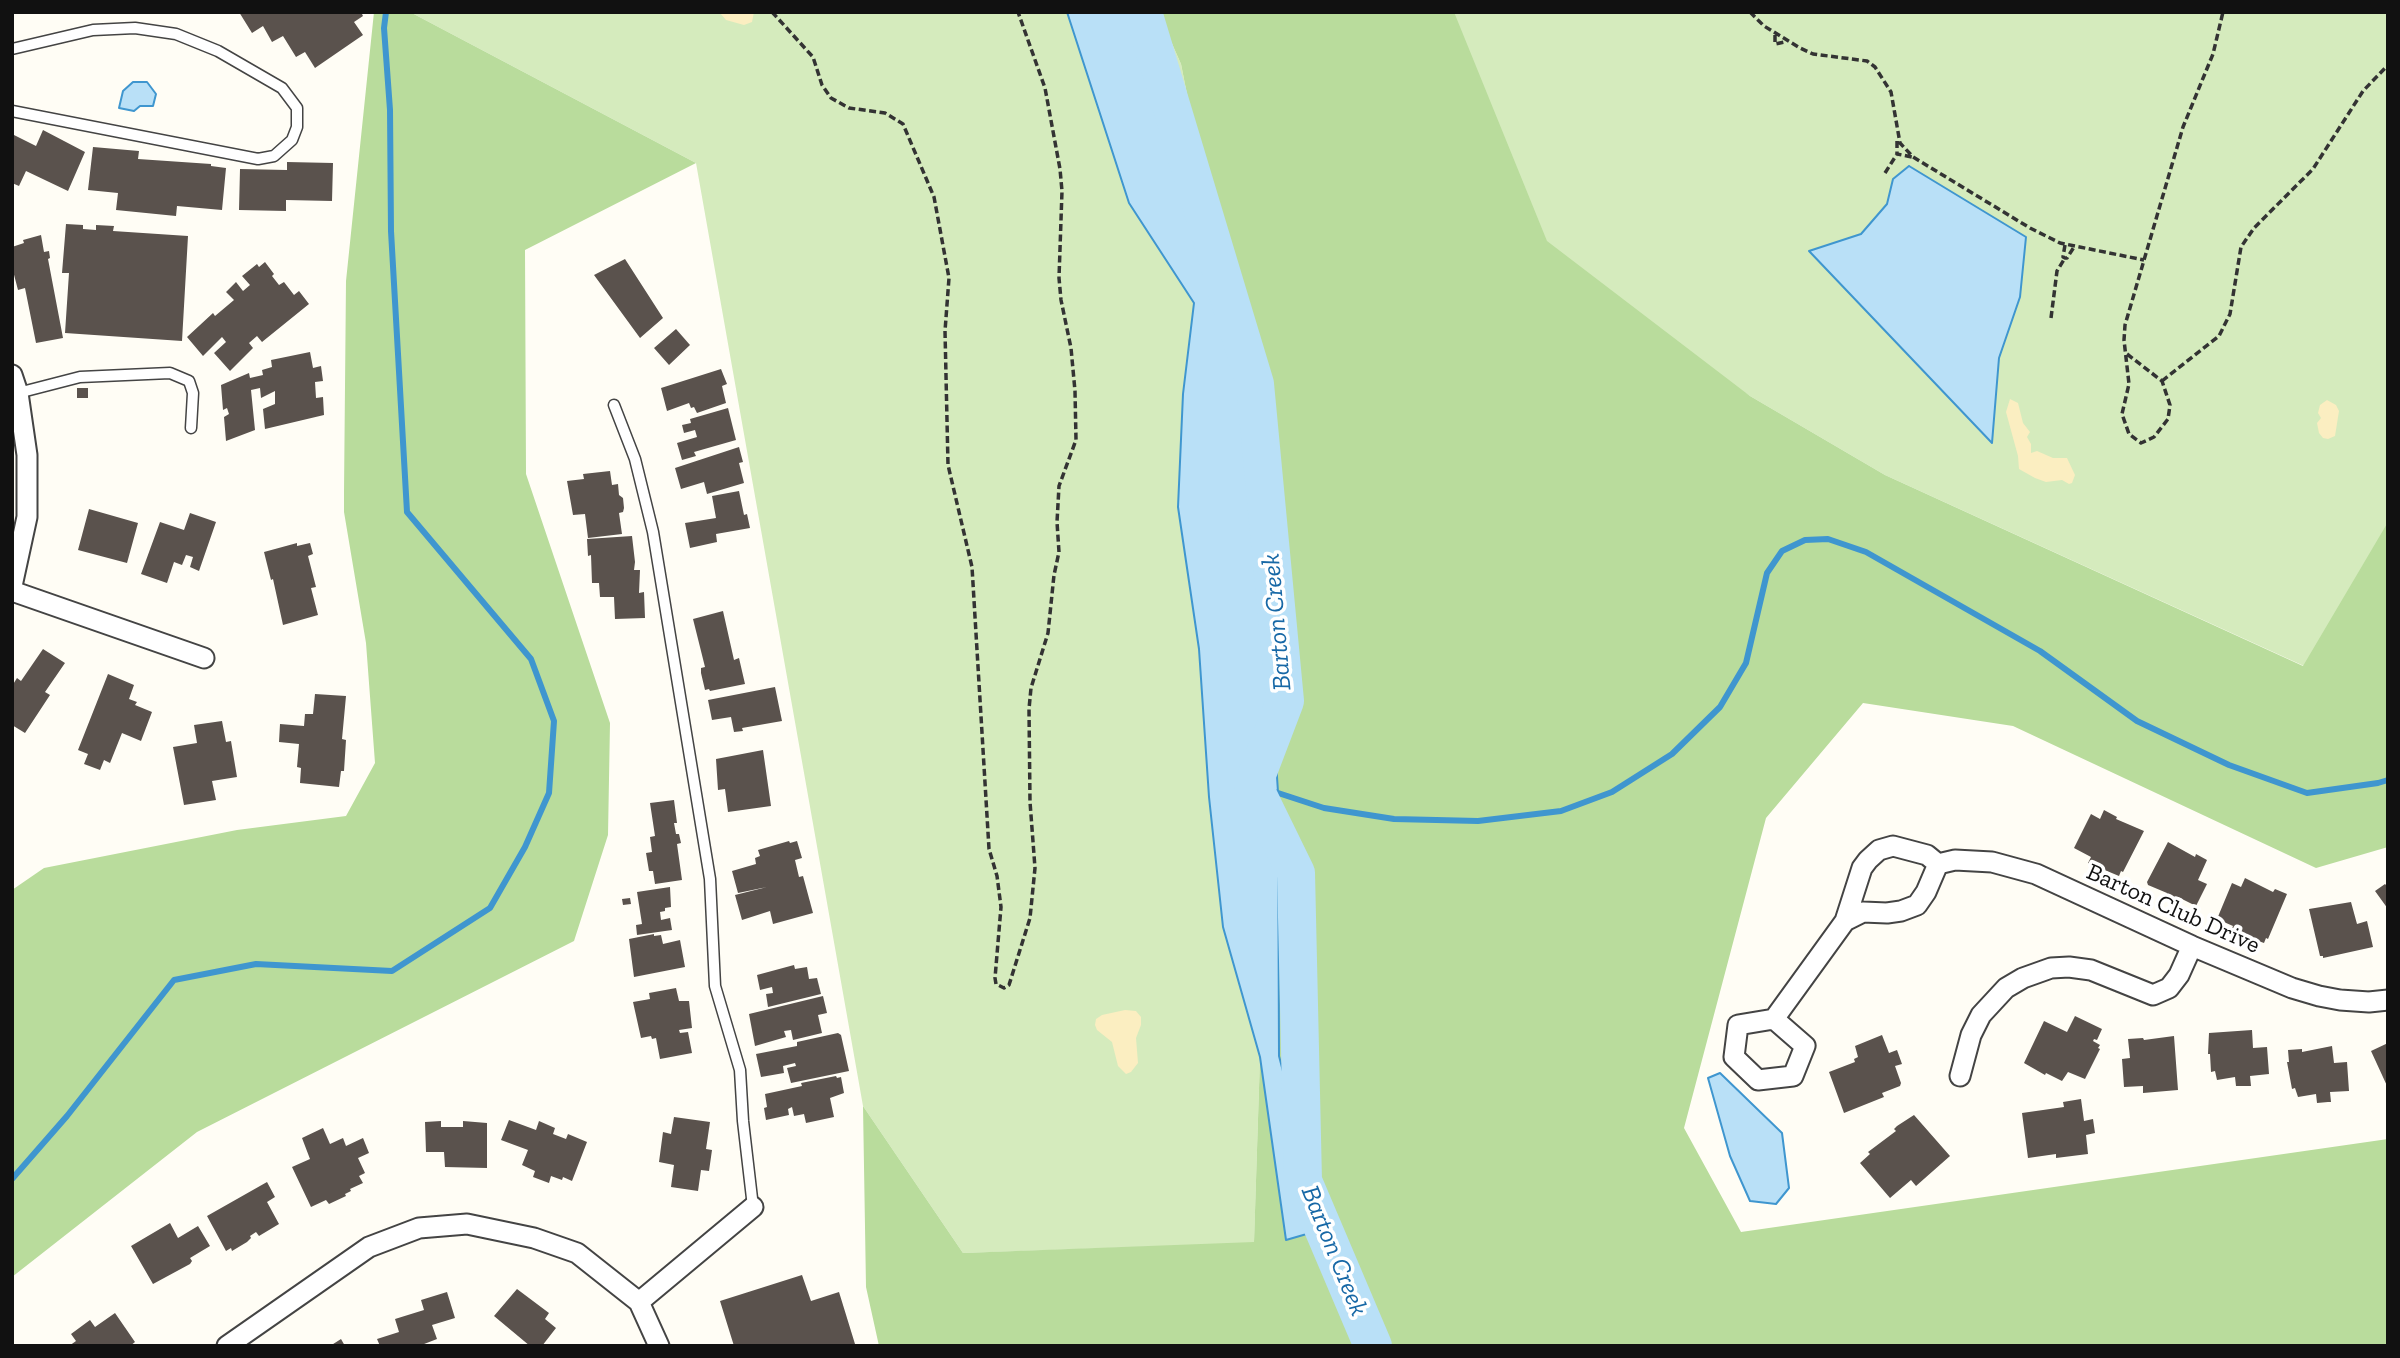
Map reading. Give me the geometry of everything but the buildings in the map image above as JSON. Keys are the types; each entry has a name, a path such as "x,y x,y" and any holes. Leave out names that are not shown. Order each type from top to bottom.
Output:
{"street":[{"path":"15,384 27,455 27,517 12,588 204,658"},
{"path":"1774,1018 1845,921 1862,868 1879,850 1893,846 1910,850 1927,855 1938,864 1917,905 1887,913 1863,912 1845,921"},
{"name":"Barton Club Drive","path":"1938,864 1955,860 1992,862 2036,874 2292,988 2319,996 2369,1002 2388,1000"},
{"path":"1960,1076 1971,1035 1981,1015 2006,988 2038,971 2069,967 2091,970 2153,995 2169,988 2179,975 2193,946"},
{"path":"639,1302 753,1207"},
{"path":"227,1346 369,1247 419,1228 467,1224 534,1238 577,1253 639,1302 659,1346"}],"lane":[{"path":"12,49 93,30 135,28 176,34 218,51 282,88 297,107 297,127 292,140 274,156 258,159 12,111"},
{"path":"15,384 80,377 170,373 189,381 193,393 191,428"},
{"path":"614,405 635,459 653,532 710,879 716,986 740,1070 753,1207"}],"path":[{"path":"772,12 813,57 822,85 831,98 849,108 885,113 903,124 934,197 949,278 945,331 948,465 972,567 989,849 997,876 1001,907 995,978 996,984 1004,988 1009,985 1030,918 1035,868 1030,802 1031,688 1048,633 1059,552 1059,486 1076,440 1071,348 1059,278 1062,205 1060,169 1050,108 1018,12"},
{"path":"1750,12 1775,34 1813,54 1854,58 1867,61 1875,67 1891,92 1897,136 1897,154 1885,173"},
{"path":"2127,354 2162,381 2170,405 2168,419 2154,437 2141,443 2129,434 2122,414 2129,384 2124,340 2126,326 2183,127 2213,54 2223,12"},
{"path":"1775,34 1774,44 1787,42"},
{"path":"2162,381 2219,336 2230,314 2241,247 2254,228 2313,169 2363,91 2388,65"},
{"path":"1897,136 1913,157"},
{"path":"1897,154 1919,160 2030,228 2065,245 2144,261"},
{"path":"2065,245 2065,258"},
{"path":"2051,318 2057,271 2074,247"}],"green space":[{"path":"374,12 410,12 696,163 525,250 526,474 610,723 608,835 574,941 197,1132 12,1277 12,890 44,868 237,830 346,816 375,763 366,643 344,512 346,281"},
{"path":"410,12 1158,12 1181,64 1271,517 1275,904 1260,1057 1254,1243 963,1253 863,1106 696,163"},
{"path":"1158,12 1454,12 1547,241 1750,396 1885,475 2303,666 2388,522 2388,847 2316,868 2013,726 1863,703 1766,818 1684,1128 1741,1232 2388,1139 2388,1346 879,1346 866,1287 863,1106 963,1253 1254,1242 1260,1057 1275,904 1271,517 1181,64"},
{"path":"1332,12 2388,12 2388,648 2304,666 1885,475 1750,396 1431,193"}],"sand":[{"path":"754,12 752,22 744,25 726,20 720,13"},
{"path":"2010,399 2018,403 2023,423 2030,432 2027,437 2031,444 2031,453 2037,451 2053,458 2067,458 2075,475 2072,483 2062,480 2046,482 2019,469 2006,412"},
{"path":"2327,400 2336,405 2339,411 2335,436 2328,439 2319,433 2317,423 2321,418 2318,413 2320,405"},
{"path":"1125,1010 1136,1011 1141,1017 1136,1038 1138,1063 1126,1074 1118,1066 1112,1042 1097,1030 1095,1025 1096,1019 1102,1015"}],"water":[{"path":"1067,12 1129,12 1143,51 1159,79 1203,202 1239,375 1268,640 1278,792 1279,1056 1324,1229 1286,1240 1260,1057 1223,927 1209,797 1199,649 1178,507 1183,394 1194,303 1129,203"},
{"path":"133,82 147,82 156,94 153,106 140,106 134,111 119,108 123,91"},
{"path":"1909,166 2026,237 2020,297 1999,358 1992,443 1809,251 1861,234 1887,204 1893,179"},
{"path":"1720,1073 1782,1133 1789,1188 1776,1204 1750,1201 1730,1156 1708,1078"}],"waterway":[{"path":"12,1179 67,1116 174,980 256,964 392,971 490,908 525,847 549,793 554,721 531,659 407,512 391,231 390,110 384,28 386,12"},
{"name":"Barton Creek","path":"1143,12 1255,384 1285,701 1253,785 1296,873 1303,1181 1373,1346"},
{"path":"1272,791 1324,808 1394,819 1478,821 1561,811 1612,792 1672,754 1720,707 1746,663 1767,573 1782,551 1805,540 1828,539 1866,552 2040,651 2137,721 2229,765 2307,793 2388,780"}]}
